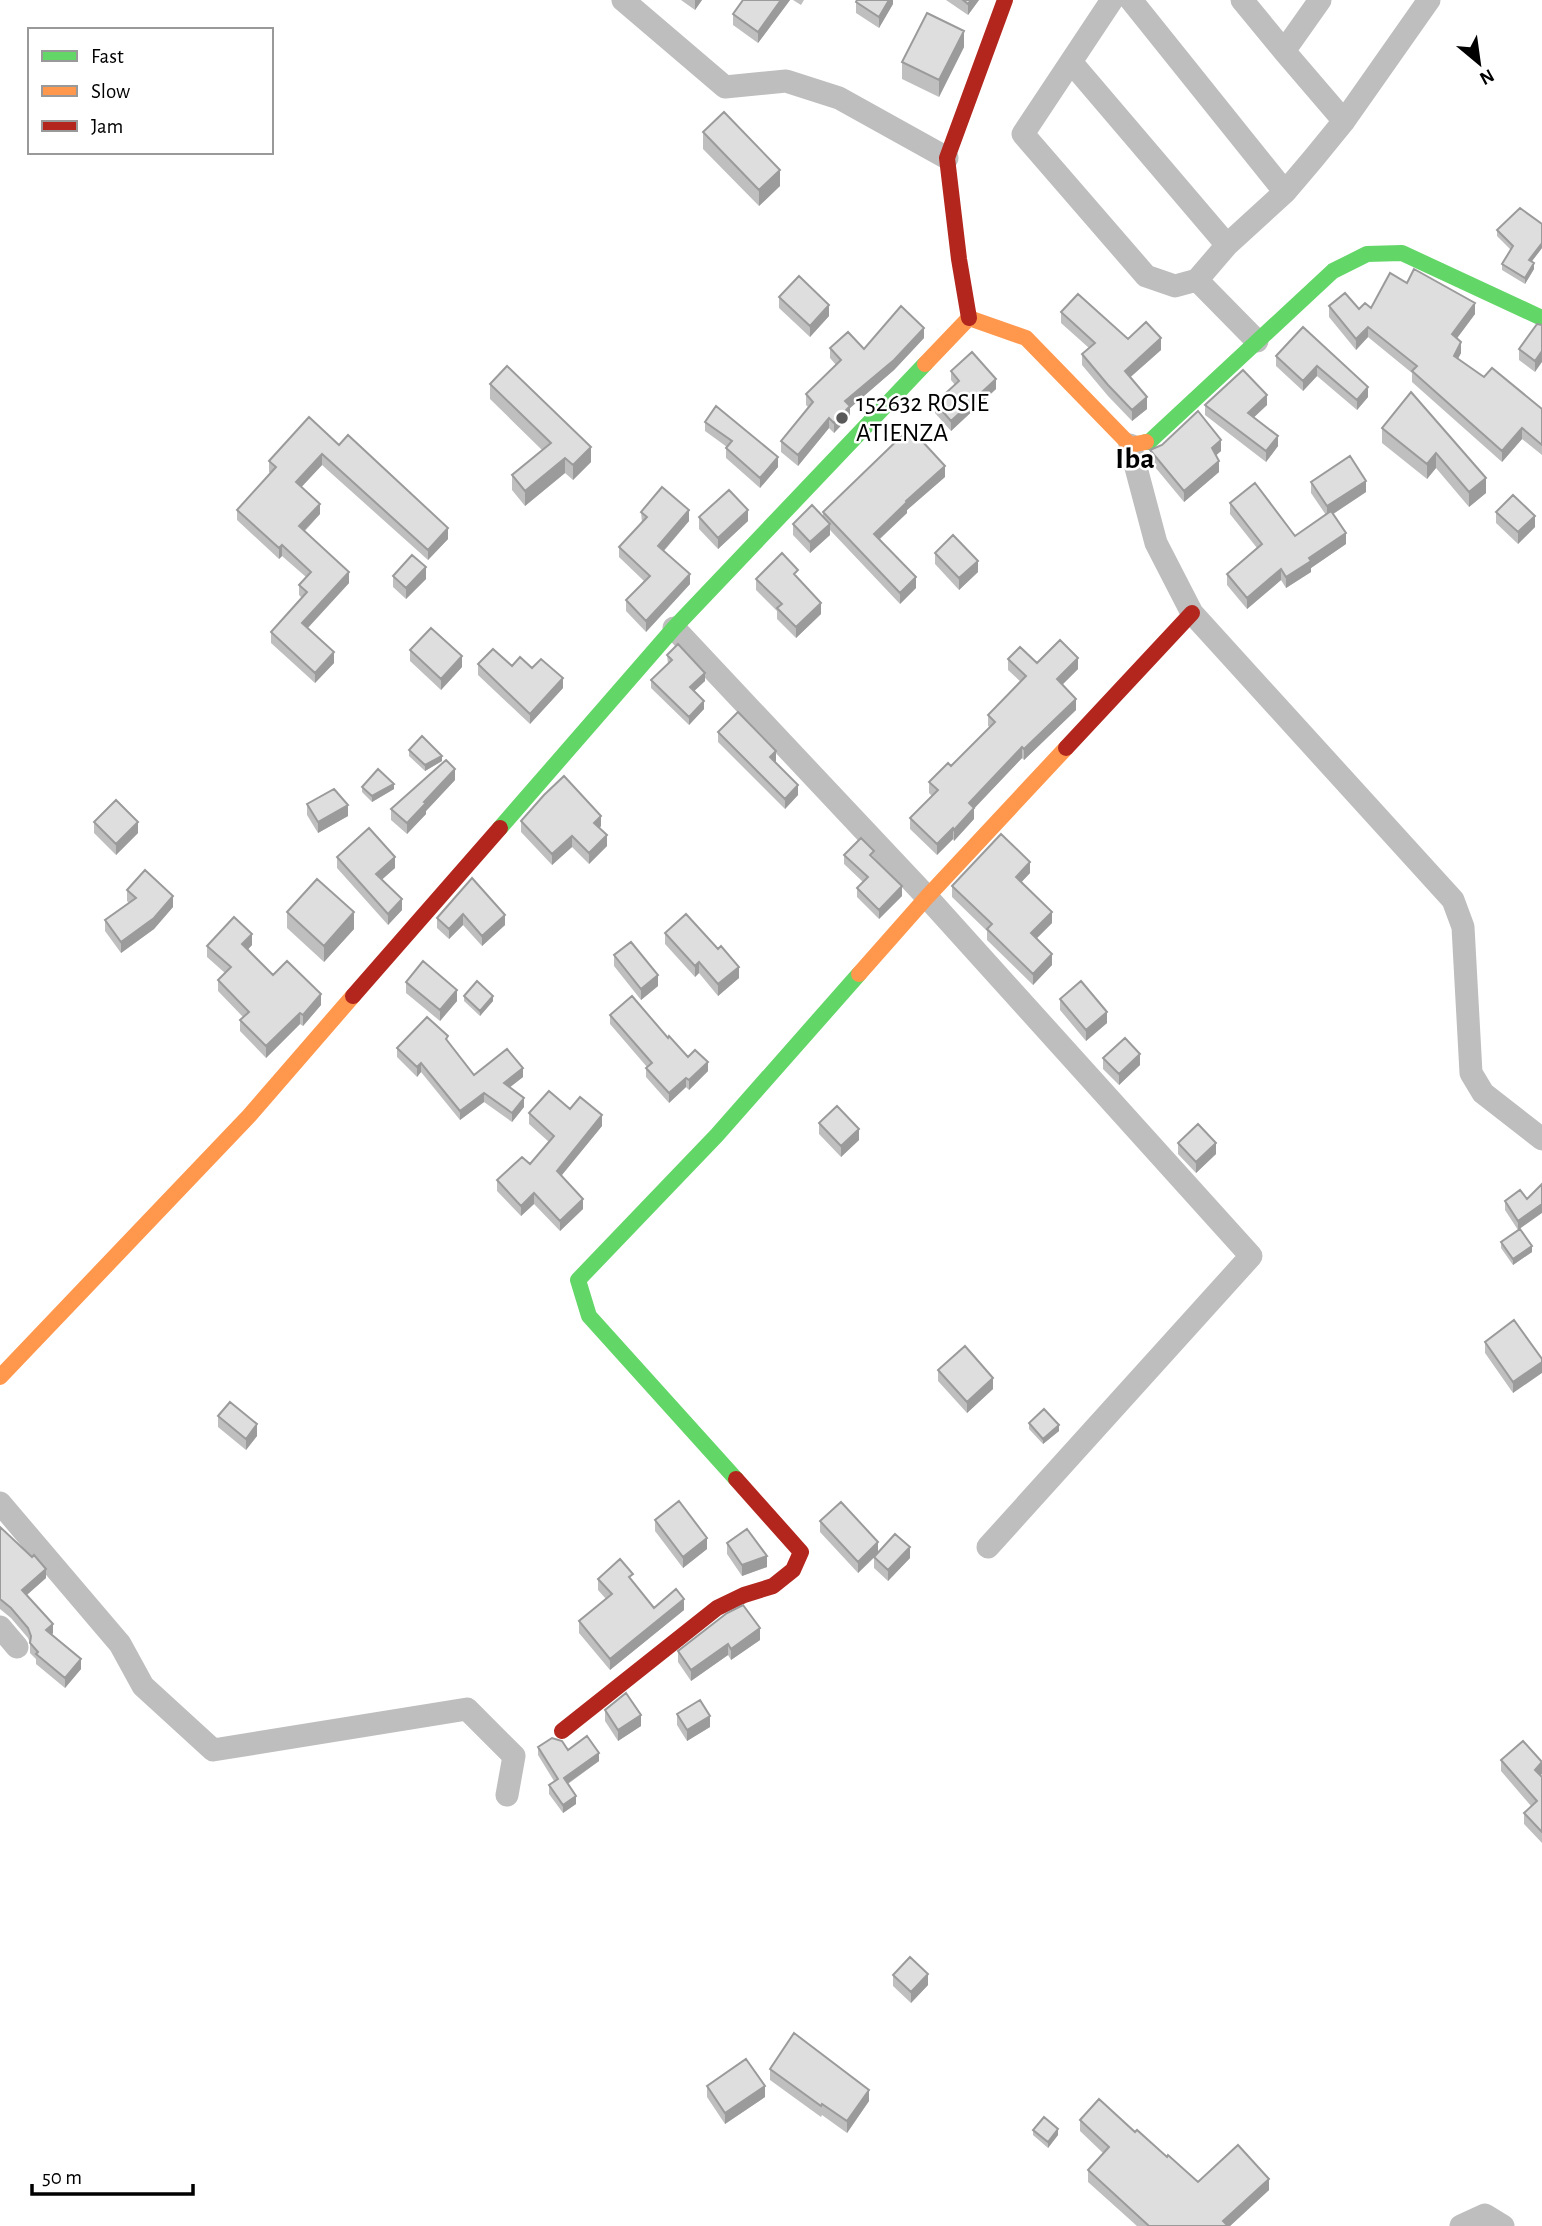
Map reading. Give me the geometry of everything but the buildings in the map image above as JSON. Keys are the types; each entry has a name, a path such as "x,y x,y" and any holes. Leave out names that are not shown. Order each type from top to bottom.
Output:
{"street":[{"path":"623,0 725,87 786,81 799,85 839,98 947,158"},
{"path":"969,318 947,158 1005,0"},
{"path":"1112,0 1023,134 1146,276 1175,286 1196,280 1227,245 1285,192 1344,121 1429,0"},
{"path":"1131,0 1285,192"},
{"path":"1242,0 1344,121"},
{"path":"1284,51 1320,0"},
{"path":"1070,62 1227,245"},
{"path":"1130,445 1149,442 1333,271 1367,254 1402,253 1433,270 1542,318"},
{"path":"1196,280 1257,341"},
{"path":"969,318 1026,338 1130,445 1156,543 1192,613 1453,900 1463,928 1471,1073 1483,1093 1542,1139"},
{"path":"0,1377 249,1116 674,628 969,318"},
{"path":"562,1731 717,1608 744,1595 773,1586 793,1570 801,1552 589,1316 578,1280 717,1135 927,897 1192,613"},
{"path":"674,628 927,897 1251,1256 988,1547"},
{"path":"0,1503 120,1644 144,1686 213,1750 467,1709 514,1756 507,1795"},
{"path":"0,1627 17,1647"},
{"path":"1461,2226 1485,2215 1503,2226"}],"traffic: fast":[{"path":"1146,442 1333,271 1367,254 1402,253 1542,318"},
{"path":"500,828 674,628 925,364"},
{"path":"736,1479 589,1316 578,1280 717,1135 859,974"}],"traffic: slow":[{"path":"925,364 969,318 1026,338 1130,445 1146,442"},
{"path":"859,974 1066,748"},
{"path":"0,1377 249,1116 353,996"}],"traffic: jam":[{"path":"969,318 947,158 1005,0"},
{"path":"1066,748 1192,613"},
{"path":"353,996 500,828"},
{"path":"562,1731 717,1608 744,1595 773,1586 793,1570 801,1552 736,1479"}],"place":[{"name":"152632 ROSIE ATIENZA","path":"842,418"}],"district":[{"name":"Iba","path":"1135,459"}]}
